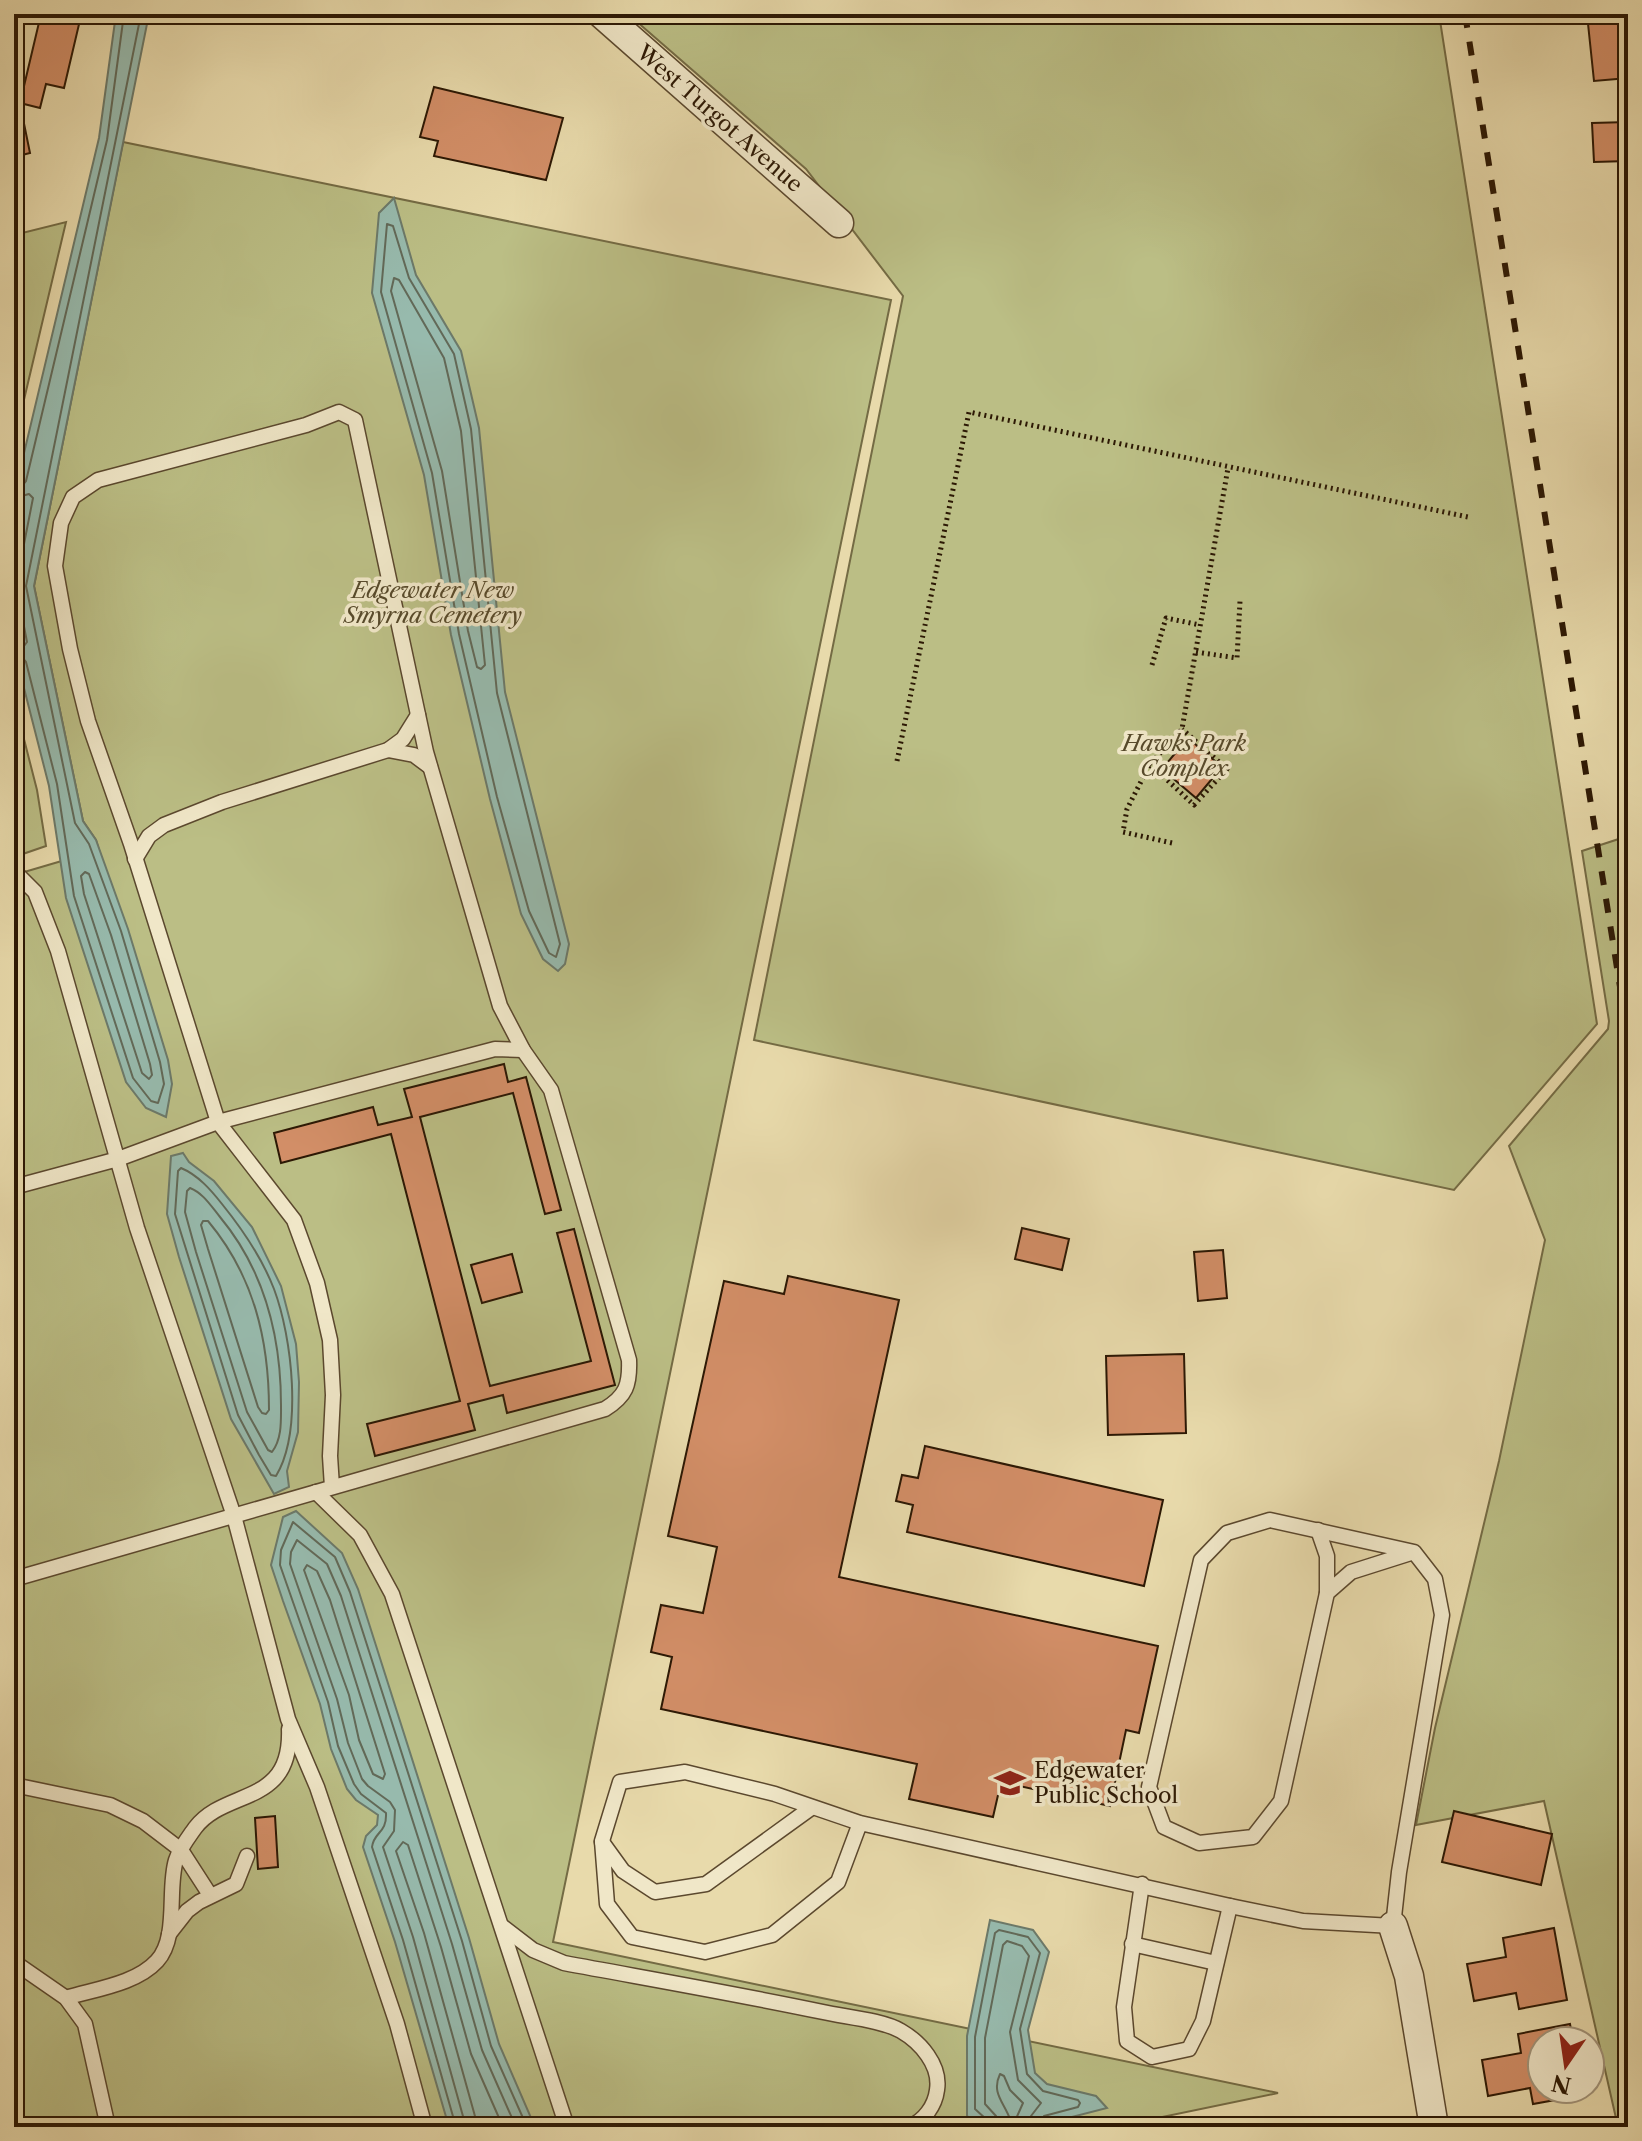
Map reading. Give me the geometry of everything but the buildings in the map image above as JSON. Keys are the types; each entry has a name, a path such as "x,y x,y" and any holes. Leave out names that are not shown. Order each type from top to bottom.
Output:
{"street":[{"name":"West Turgot Avenue","path":"602,14 839,223"},
{"path":"1393,1926 1409,1976 1434,2127"}],"lane":[{"path":"14,1579 605,1409 625,1393 630,1380 629,1360 551,1090 523,1050 500,1006 430,767 355,420 339,412 306,425 98,480 73,497 61,523 55,566 70,649 88,721 218,1122 294,1220 317,1283 330,1340 332,1487"},
{"path":"135,859 149,836 164,825 222,802 388,750 403,739 418,715"},
{"path":"388,750 414,755 430,767"},
{"path":"14,871 35,892 58,951 137,1228 234,1516 288,1719 327,1817 397,2024 425,2127"},
{"path":"495,1049 505,1017"},
{"path":"14,1187 118,1159 218,1122 495,1049 523,1050"},
{"path":"316,1492 360,1535 392,1594 567,2127"},
{"path":"860,1823 838,1882 772,1935 705,1952 632,1937 607,1904 602,1841 620,1782 685,1772 775,1794 860,1823 1230,1906 1303,1921 1393,1926 1399,1872 1442,1615 1435,1579 1414,1552 1318,1530 1270,1520 1227,1533 1201,1560 1149,1787 1164,1827 1199,1843 1253,1837 1281,1801 1327,1593 1327,1556 1318,1530"},
{"path":"1327,1593 1351,1572 1414,1552"},
{"path":"66,1998 140,1974 159,1960 169,1934 175,1862 181,1850 198,1824 217,1810 259,1792 272,1780 282,1767 290,1746 288,1719"},
{"path":"14,1785 110,1805 143,1821 181,1850 210,1895"},
{"path":"602,1841 623,1871 655,1892 706,1884 811,1808"},
{"path":"169,1934 187,1911 210,1895 224,1892 236,1884 247,1856"},
{"path":"1142,1884 1124,2007 1127,2041 1152,2057 1189,2049 1203,2021 1230,1906"},
{"path":"503,1927 533,1950 564,1963 897,2028 921,2044 932,2064 938,2088 926,2115 919,2123 909,2127"},
{"path":"1132,1944 1216,1963"},
{"path":"14,1962 66,1998 85,2024 108,2127"}],"path":[{"path":"897,761 969,412 1468,517"},
{"path":"1172,843 1123,832 1127,809 1150,764 1182,729 1228,468"},
{"path":"1196,652 1237,658 1240,601"},
{"path":"1152,665 1166,618 1200,625"},
{"path":"1150,764 1194,805 1227,769 1182,729"}],"green space":[{"name":"Hawks Park Complex","path":"628,14 1439,14 1597,1024 1454,1190 754,1040 903,296 806,169"},
{"name":"Edgewater New Smyrna Cemetery","path":"123,142 891,300 553,1942 1278,2093 1114,2127 14,2127 14,875 99,850 83,821 34,586"},
{"path":"66,222 14,442 14,235"},
{"path":"14,700 37,790 46,846 14,857"},
{"path":"1628,836 1628,2127 1618,2127 1606,2074 1606,2025 1595,2025 1544,1801 1416,1825 1435,1728 1499,1461 1545,1240 1509,1146 1608,1029 1582,851"}],"water":[{"path":"116,14 149,14 34,586 83,821 96,840 128,929 168,1060 172,1084 166,1117 146,1108 126,1082 66,898 49,786 14,649 14,495 99,138"},
{"path":"394,198 416,275 461,351 479,428 505,692 569,944 565,964 558,971 543,959 521,914 451,635 424,475 372,293 379,213"},
{"path":"183,1153 189,1162 214,1181 252,1227 281,1286 296,1344 298,1432 287,1471 289,1487 274,1494 231,1419 167,1214 171,1156"},
{"path":"296,1511 342,1553 358,1589 469,1938 499,2044 535,2127 449,2127 395,1942 363,1847 366,1836 377,1825 378,1815 356,1800 347,1789 271,1565 283,1517"},
{"path":"990,1920 1033,1930 1049,1952 1028,2030 1035,2073 1047,2084 1096,2096 1107,2108 1033,2127 986,2127 967,2116 967,2036"}],"railway":[{"path":"1465,14 1628,1037"}],"place":[{"name":"Edgewater Public School","path":"1010,1783"}]}
